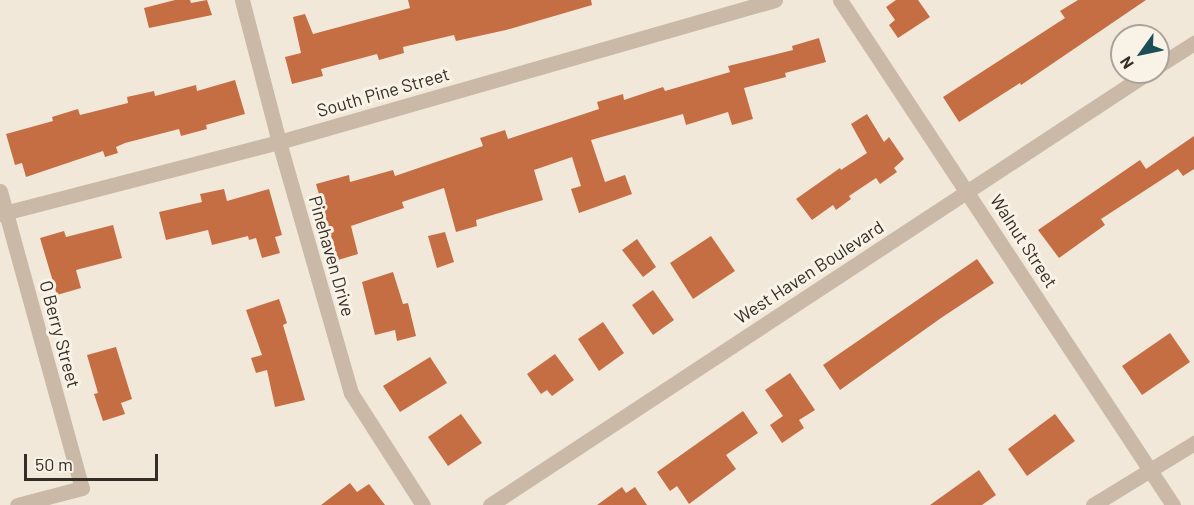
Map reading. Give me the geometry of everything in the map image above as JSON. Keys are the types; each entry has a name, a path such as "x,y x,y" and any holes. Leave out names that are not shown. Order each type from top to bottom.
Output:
{"street":[{"name":"Pinehaven Drive","path":"242,0 279,142 351,393 423,505"},
{"name":"South Pine Street","path":"3,213 279,142 775,0"},
{"name":"Walnut Street","path":"840,0 968,190 1173,505"},
{"path":"1170,59 1193,45"},
{"name":"West Haven Boulevard","path":"490,505 1131,84"},
{"name":"O Berry Street","path":"0,190 3,213 82,488 17,505"},
{"path":"1093,505 1194,442"}],"building":[{"path":"175,0 190,0 191,3 207,0 212,15 149,28 144,8"},
{"path":"408,0 591,0 592,5 506,30 456,41 454,35 403,47 404,53 379,60 377,54 321,69 323,76 292,84 285,57 301,53 293,17 305,14 313,34 410,8"},
{"path":"896,0 918,0 930,17 898,38 889,25 895,20 886,7"},
{"path":"1078,0 1146,0 1021,85 1020,83 959,122 943,97 1065,18 1060,11"},
{"path":"819,38 826,62 785,73 786,77 744,88 753,119 732,125 728,112 686,125 683,114 591,140 605,182 625,175 632,194 579,213 571,189 581,186 572,157 534,170 543,200 476,220 477,226 456,232 444,188 402,202 404,208 351,226 358,254 338,260 316,184 349,175 350,182 393,170 395,176 483,146 480,138 505,130 508,139 599,109 597,102 623,94 624,100 663,87 665,91 730,72 728,66 793,50 792,46"},
{"path":"235,80 245,114 206,125 207,129 181,136 179,129 125,143 116,147 118,153 105,157 103,151 26,177 22,163 15,165 6,134 53,121 52,117 78,109 80,115 128,103 127,97 154,91 155,96 196,85 197,91"},
{"path":"867,114 884,142 889,137 904,159 894,168 897,172 880,184 876,178 849,196 851,199 836,210 833,205 812,220 796,199 840,168 841,170 867,153 851,124"},
{"path":"1194,136 1194,169 1183,176 1178,169 1101,219 1105,225 1059,258 1038,230 1140,160 1146,169"},
{"path":"224,189 227,201 269,189 282,235 275,237 280,253 262,258 256,238 249,240 248,236 212,245 208,230 166,240 159,212 202,202 200,194"},
{"path":"113,225 122,258 76,270 81,288 57,295 40,238 64,231 66,237"},
{"path":"445,232 454,262 437,268 428,236"},
{"path":"711,236 735,271 693,299 670,263"},
{"path":"637,239 656,267 643,277 622,250"},
{"path":"977,259 994,283 840,390 823,365"},
{"path":"393,272 403,304 408,303 416,336 397,341 395,330 375,335 362,282"},
{"path":"653,290 674,320 653,335 632,305"},
{"path":"279,299 287,323 283,325 305,400 275,407 267,370 256,373 251,358 262,355 246,310"},
{"path":"603,322 624,353 599,371 578,339"},
{"path":"1170,333 1190,362 1142,395 1122,366"},
{"path":"116,347 132,399 121,403 125,414 103,421 94,394 98,393 87,355"},
{"path":"555,354 574,380 552,396 547,390 541,394 527,374"},
{"path":"430,357 447,383 400,412 383,386"},
{"path":"790,373 815,410 799,420 804,428 782,443 770,425 783,416 765,390"},
{"path":"743,411 758,433 726,455 736,469 689,504 677,486 670,491 657,472"},
{"path":"461,414 482,443 448,466 428,437"},
{"path":"1055,414 1075,441 1027,476 1008,449"},
{"path":"979,470 996,495 982,505 930,505"},
{"path":"350,483 357,492 369,484 385,505 321,505"},
{"path":"622,487 626,493 635,487 647,505 597,505"}]}
